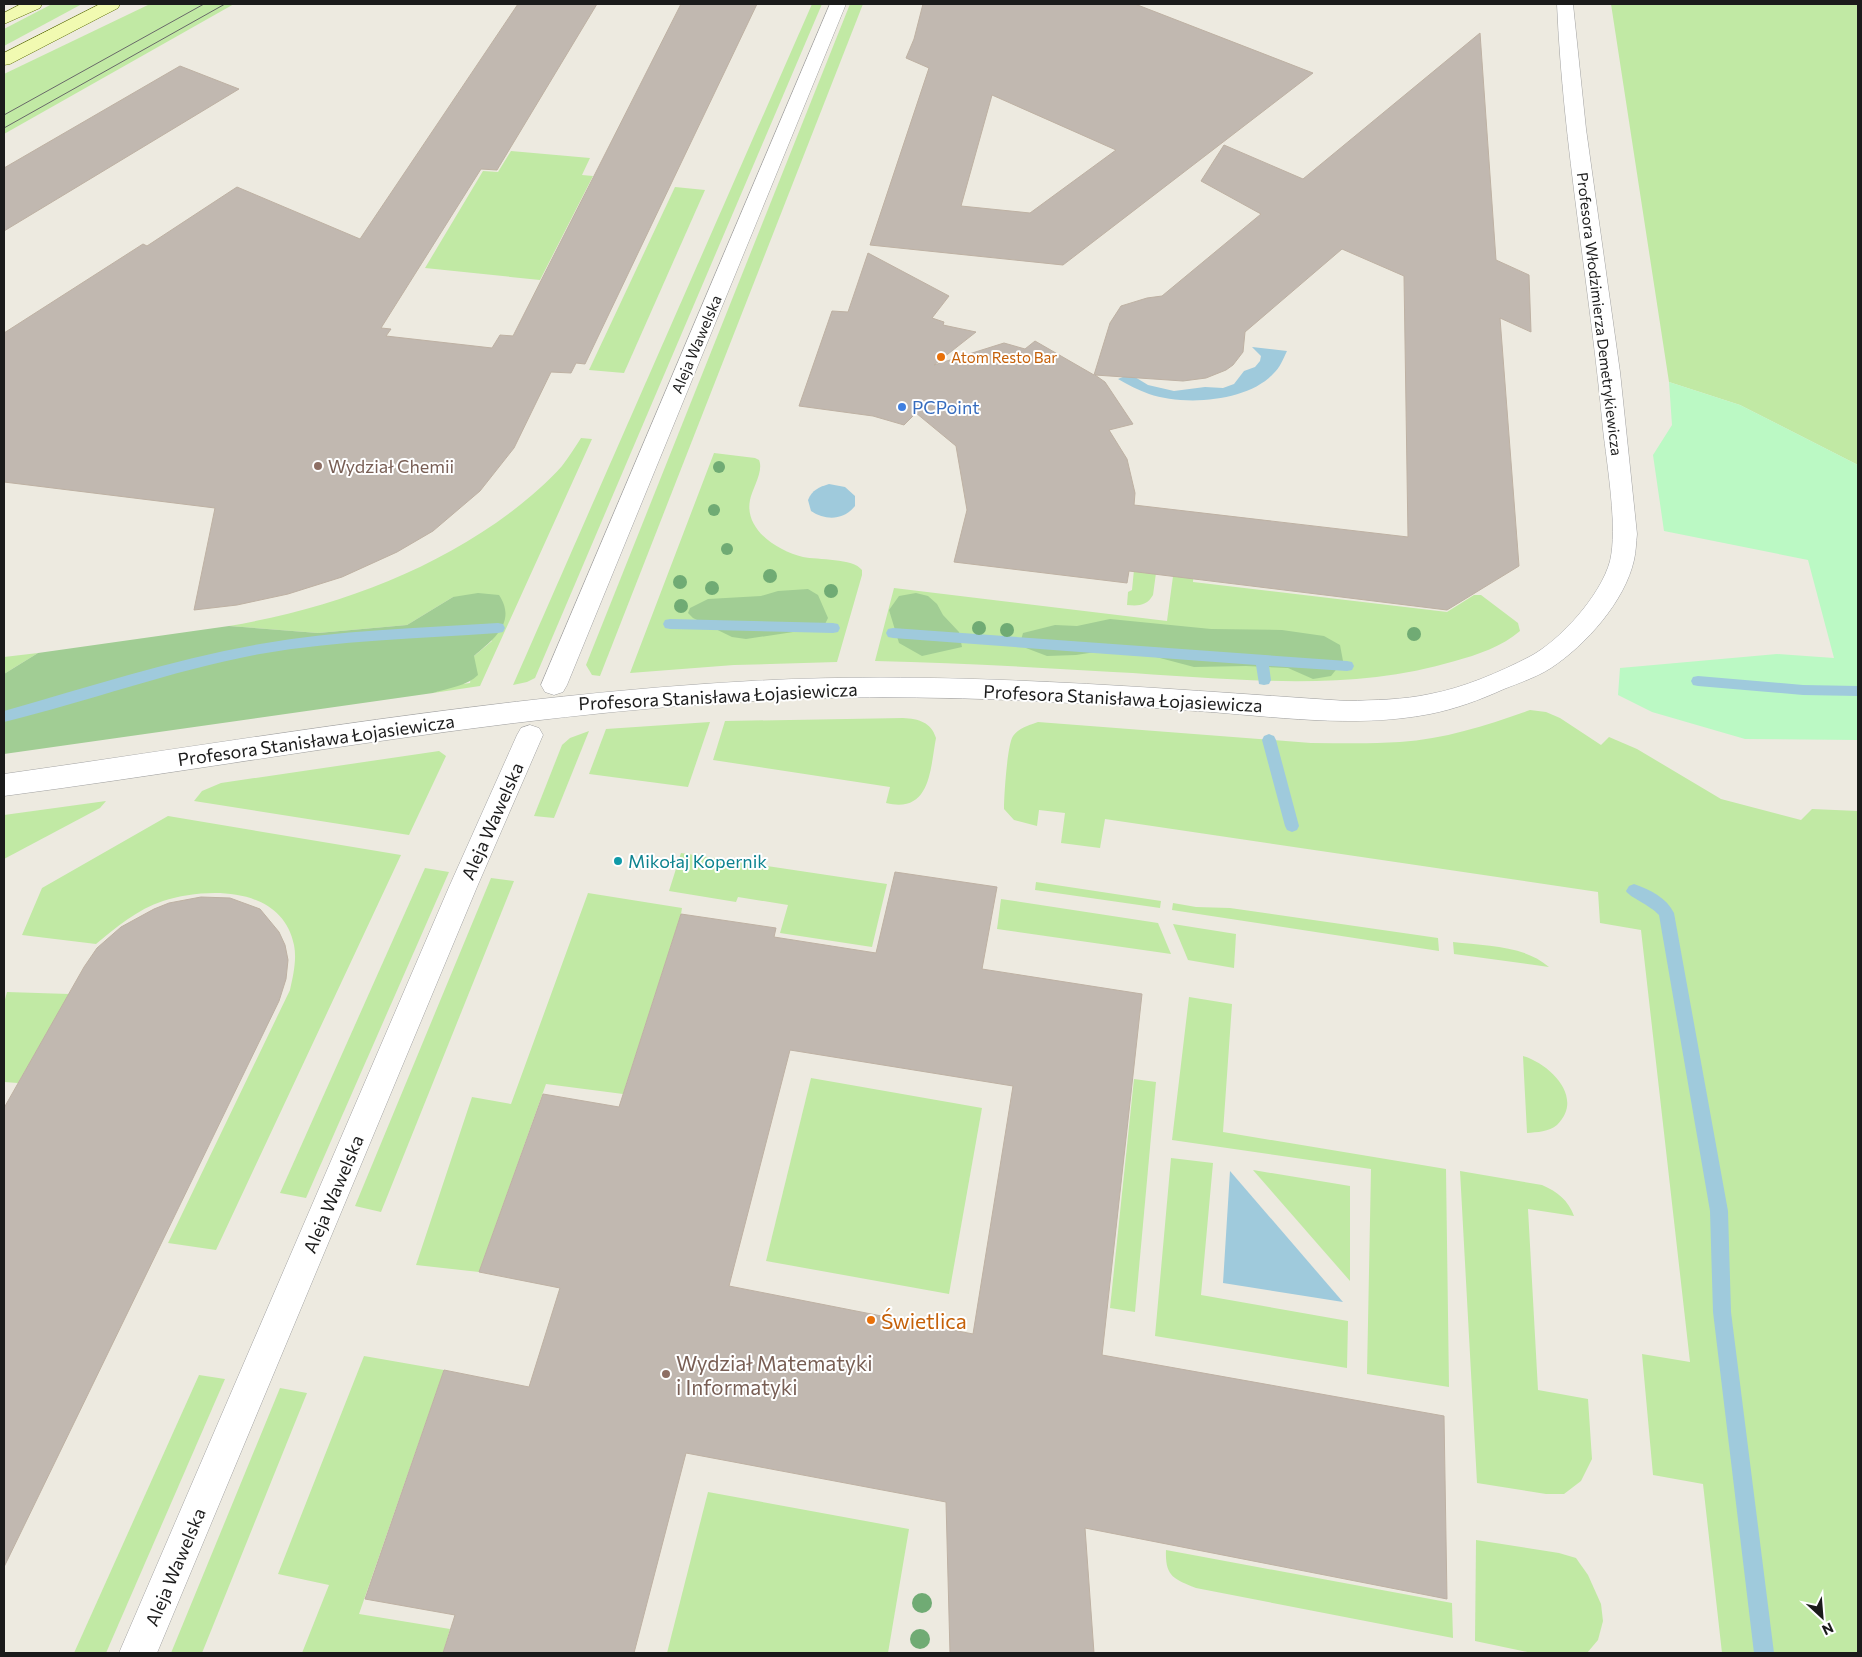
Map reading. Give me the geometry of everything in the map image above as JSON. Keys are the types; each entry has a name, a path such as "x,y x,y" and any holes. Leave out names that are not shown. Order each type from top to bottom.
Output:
{"main road":[{"path":"4,20 34,4"},
{"path":"4,60 112,4"}],"street":[{"name":"Aleja Wawelska","path":"554,685 838,4"},
{"name":"Profesora Włodzimierza Demetrykiewicza","path":"1565,4 1577,129 1609,372 1625,534 1622,561 1612,586 1592,617"},
{"name":"Profesora Stanisława Łojasiewicza","path":"4,785 501,712 664,696 754,690 860,688 1068,693 1347,711 1390,710 1431,704 1468,694 1540,663 1576,636 1592,617"},
{"name":"Aleja Wawelska","path":"138,1653 530,735"}],"green space":[{"path":"52,4 82,4 4,46 4,29"},
{"path":"150,4 234,4 4,134 4,74"},
{"path":"812,4 822,4 535,678 513,685"},
{"path":"850,4 863,4 600,676 592,675 586,665"},
{"path":"1611,4 1858,4 1858,465 1740,405 1669,382"},
{"path":"511,151 590,158 582,175 593,176 540,280 425,268 483,171 498,172"},
{"path":"675,187 705,190 624,373 589,370"},
{"path":"1669,382 1740,405 1858,465 1858,740 1745,739 1652,712 1618,695 1620,668 1777,654 1834,658 1808,560 1664,531 1653,455 1672,425"},
{"path":"581,438 592,439 480,686 433,693 454,685 470,683 474,656 492,641 453,597 407,625 318,633 229,626 267,619 341,599 413,570 447,553 480,534 531,496 562,466"},
{"path":"714,453 759,460 760,469 750,500 750,511 752,521 765,538 793,554 803,557 843,561 851,563 862,570 837,662 734,665 630,673"},
{"path":"1136,549 1159,551 1153,595 1151,599 1142,604 1127,605 1128,592 1132,590"},
{"path":"1176,554 1195,556 1193,582 1447,612 1474,595 1481,595 1518,623 1520,631 1506,641 1489,649 1455,661 1413,671 1329,681 1242,680 1024,667 875,661 894,588 1167,621"},
{"path":"808,589 818,595 828,618 821,632 800,631 746,639 732,637 693,618 688,613 690,608 708,599 761,596 778,591"},
{"path":"478,593 499,595 506,614 501,629 474,656 478,675 474,679 457,686 433,693 4,754 4,674 38,653 229,626 318,633 407,625 453,597"},
{"path":"916,593 928,596 937,604 943,615 959,632 962,647 922,656 899,643 889,610 899,596"},
{"path":"1110,619 1211,629 1282,630 1324,636 1340,645 1343,661 1331,676 1313,679 1288,668 1246,666 1194,667 1141,653 1102,651 1076,655 1047,656 1026,648 1021,640 1023,633 1055,625 1077,626"},
{"path":"38,653 4,674 4,657"},
{"path":"1530,710 1546,712 1560,718 1601,745 1609,737 1637,749 1721,799 1801,820 1812,809 1858,811 1858,1653 1722,1653 1703,1484 1653,1475 1642,1354 1690,1362 1641,930 1600,923 1598,892 1105,819 1100,848 1061,843 1065,813 1039,810 1037,826 1014,820 1004,809 1007,762 1012,738 1020,730 1038,722 1311,743 1378,743 1450,735"},
{"path":"903,718 924,722 931,728 936,738 926,786 912,802 901,805 886,803 890,787 713,760 725,721"},
{"path":"710,722 688,787 589,774 606,729"},
{"path":"589,731 554,818 534,816 562,745 570,738"},
{"path":"439,751 446,756 409,835 194,801 202,791 221,783"},
{"path":"106,801 100,808 4,859 4,815"},
{"path":"168,816 401,855 216,1250 168,1243 290,990 295,951 287,926 275,911 259,901 221,893 181,896 154,904 127,920 96,944 22,935 42,888"},
{"path":"681,853 887,884 872,947 780,933 788,905 738,897 736,902 669,891"},
{"path":"425,868 449,872 306,1198 280,1193"},
{"path":"491,878 514,881 381,1212 355,1206"},
{"path":"1036,882 1161,901 1160,908 1035,890"},
{"path":"588,893 682,908 623,1094 546,1084 479,1272 416,1265 472,1097 511,1104"},
{"path":"1001,899 1158,923 1171,954 997,929"},
{"path":"1173,903 1196,907 1230,908 1438,938 1439,951 1172,910"},
{"path":"1173,924 1236,934 1234,968 1188,960"},
{"path":"1453,942 1516,950 1528,954 1549,967 1454,954"},
{"path":"7,992 69,994 18,1083 4,1082 4,1003"},
{"path":"1189,997 1232,1004 1223,1132 1446,1169 1449,1387 1367,1374 1371,1169 1172,1140"},
{"path":"1523,1056 1544,1066 1561,1083 1566,1093 1565,1115 1557,1125 1550,1129 1527,1133"},
{"path":"811,1078 982,1108 949,1294 766,1261"},
{"path":"1134,1079 1156,1082 1135,1312 1110,1308"},
{"path":"1171,1158 1213,1163 1201,1295 1348,1321 1347,1368 1155,1336"},
{"path":"1253,1170 1350,1186 1350,1281"},
{"path":"1460,1171 1542,1185 1562,1197 1569,1205 1574,1216 1528,1209 1538,1390 1588,1399 1592,1459 1581,1481 1564,1494 1546,1494 1477,1483"},
{"path":"364,1356 444,1370 359,1614 450,1629 443,1653 302,1653 329,1585 278,1574"},
{"path":"199,1375 225,1379 106,1653 74,1653"},
{"path":"280,1388 307,1393 202,1653 171,1653"},
{"path":"708,1492 909,1529 888,1653 667,1653"},
{"path":"1476,1540 1559,1553 1576,1558 1588,1575 1601,1604 1603,1621 1598,1640 1587,1653 1532,1653 1475,1641"},
{"path":"1166,1550 1452,1603 1453,1638 1196,1588 1181,1582 1172,1575 1167,1566"}],"water":[{"path":"1252,347 1287,351 1278,369 1262,383 1248,391 1232,396 1197,400 1163,398 1141,391 1118,379 1130,374 1148,385 1174,391 1205,387 1223,388 1234,384 1244,371 1255,367 1260,361 1261,356"},
{"path":"829,484 845,487 855,496 855,506 851,511 834,518 829,518 811,511 808,500 812,494 816,489"},
{"path":"1230,1171 1343,1302 1223,1283"}],"building":[{"path":"518,4 597,4 497,170 481,169 381,328 391,329 386,336 492,348 500,335 513,336 681,4 757,4 585,364 576,363 571,373 551,372 514,448 480,491 433,531 397,552 342,577 288,594 237,605 194,610 215,508 4,482 4,333 143,244 147,246 237,187 360,239"},
{"path":"923,4 1135,4 1313,73 1063,265 870,245 929,68 906,58 914,39","holes":["992,95 1116,150 1030,213 961,206"]},
{"path":"1480,33 1496,260 1529,275 1531,332 1500,318 1519,566 1447,610 1129,571 1127,583 954,562 967,510 956,446 916,413 904,425 873,416 799,406 832,311 848,312 868,253 949,296 932,318 944,322 943,325 976,332 934,365 1004,343 1025,349 1035,341 1094,375 1110,323 1121,306 1147,298 1162,296 1261,214 1201,181 1224,145 1303,179","holes":["1342,249 1404,276 1408,537 1134,505 1135,493 1127,459 1109,430 1133,424 1105,382 1095,375 1183,381 1206,378 1226,370 1233,365 1243,352 1245,332"]},
{"path":"180,66 239,89 4,231 4,168"},
{"path":"895,872 997,887 982,969 1142,994 1102,1355 1444,1416 1447,1599 1085,1528 1094,1653 950,1653 946,1502 686,1453 634,1653 443,1653 455,1615 365,1599 444,1370 529,1387 560,1288 479,1272 543,1094 619,1107 681,914 776,928 774,937 876,953","holes":["790,1050 1013,1086 973,1334 729,1286"]},
{"path":"201,897 230,898 260,909 279,932 285,945 288,960 286,979 279,1001 4,1567 4,1108 84,967 97,948 121,927 154,909 169,903"}],"waterway":[{"path":"670,624 833,628"},
{"path":"4,717 164,671 260,649 349,638 498,628"},
{"path":"893,633 1347,666"},
{"path":"1262,660 1264,680"},
{"path":"1698,681 1803,690 1858,691"},
{"path":"1269,740 1292,826"},
{"path":"1634,891 1652,899 1666,913 1719,1211 1722,1312 1764,1653"}],"tram line":[{"path":"4,115 204,4"},
{"path":"4,128 225,4"}],"place":[{"name":"Atom Resto Bar","path":"941,357"},
{"name":"PCPoint","path":"902,407"},
{"name":"Wydział Chemii","path":"318,466"},
{"name":"Mikołaj Kopernik","path":"618,861"},
{"name":"Świetlica","path":"871,1320"},
{"name":"Wydział Matematyki i Informatyki","path":"666,1374"}]}
